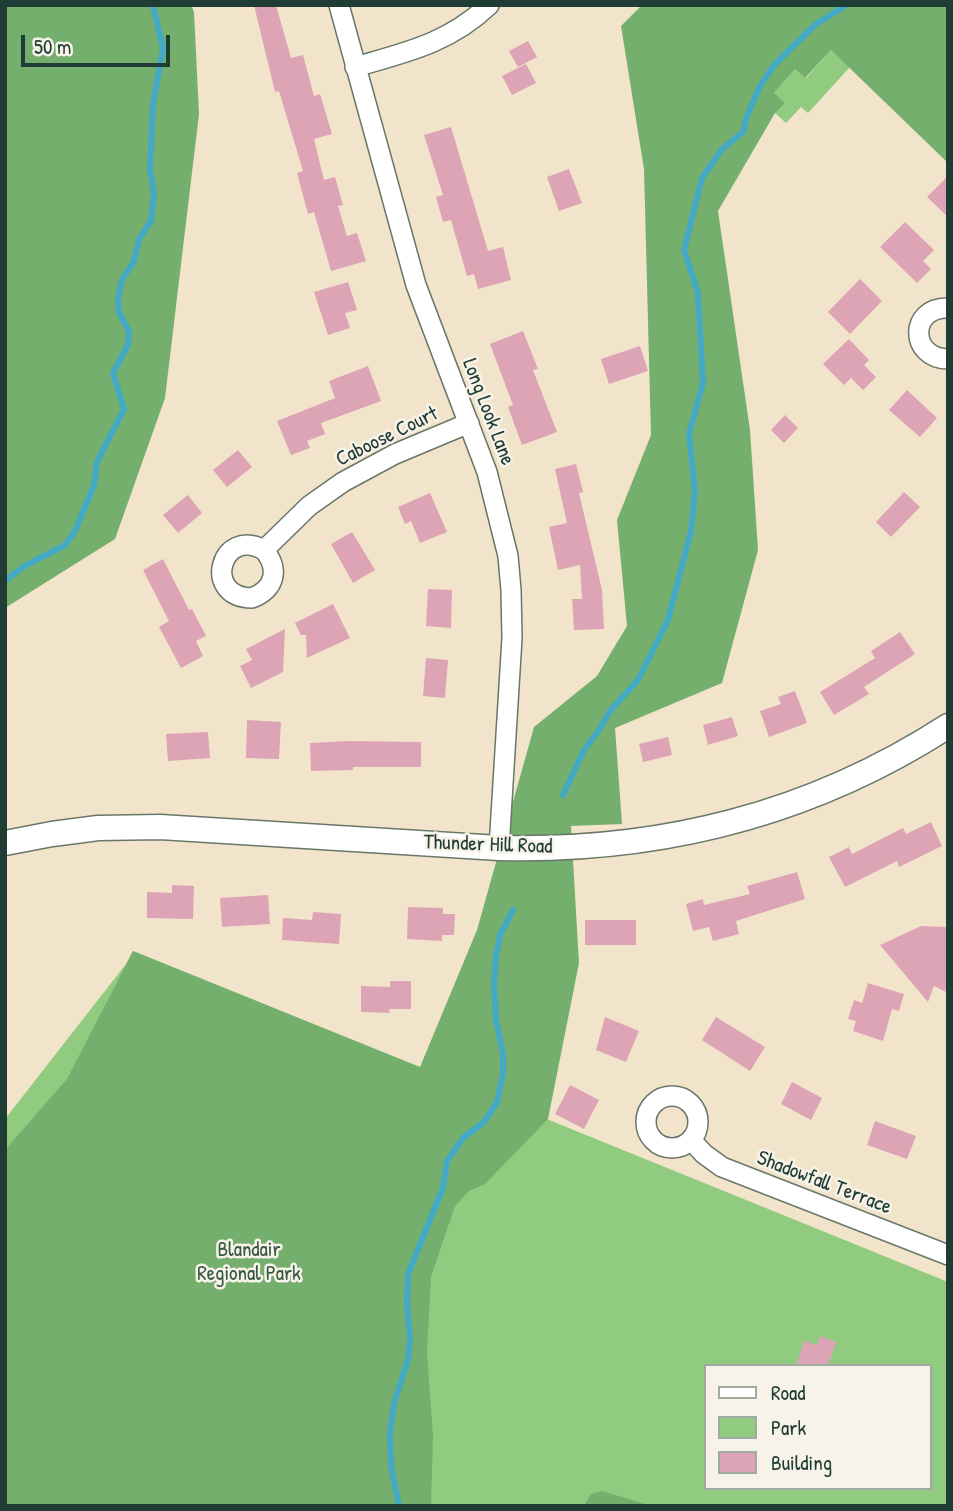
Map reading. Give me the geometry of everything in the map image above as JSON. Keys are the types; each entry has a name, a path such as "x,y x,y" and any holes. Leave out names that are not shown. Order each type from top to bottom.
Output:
{"street":[{"name":"Long Look Lane","path":"339,5 416,285 488,472 500,522 512,590 512,638 499,848"},
{"path":"355,67 426,47 452,35 489,5"},
{"path":"948,308 936,309 925,315 919,330 922,347 927,353 948,359"},
{"name":"Caboose Court","path":"264,551 309,506 343,482 394,454 469,424"},
{"name":"Thunder Hill Road","path":"5,844 98,828 160,827 499,848 546,849 648,841 750,818 840,785 948,726"},
{"name":"Shadowfall Terrace","path":"692,1141 722,1167 948,1255"}],"green space":[{"path":"5,5 191,5 194,12 199,114 165,398 115,539 5,608"},
{"name":"Blandair Regional Park","path":"642,5 948,5 948,163 831,50 805,78 795,69 774,93 785,103 775,113 718,211 750,430 758,550 722,683 615,728 622,824 571,826 579,963 548,1119 485,1184 469,1191 455,1206 431,1277 427,1352 433,1436 431,1506 5,1506 5,1150 67,1079 133,951 420,1067 477,930 534,727 597,676 627,626 617,520 651,435 644,169 621,26"},
{"path":"831,50 850,67 808,113 801,107 786,123 775,113 774,93 795,69 806,78"},
{"name":"Blandair Regional Park","path":"133,951 948,1282 948,1506 5,1506 5,1119 126,964"},
{"path":"602,1491 652,1506 584,1506 591,1494"}],"building":[{"path":"254,5 276,5 291,58 303,55 314,96 320,94 332,134 314,139 324,180 335,177 343,205 338,206 347,236 357,233 366,261 331,271 314,212 308,214 297,173 303,171 279,91 275,92"},
{"path":"528,41 537,57 518,67 509,51"},
{"path":"526,64 536,83 512,95 502,76"},
{"path":"451,127 488,251 503,247 511,280 478,289 474,274 467,276 451,220 443,222 436,197 443,195 424,135"},
{"path":"569,169 582,203 559,211 547,177"},
{"path":"948,176 948,217 927,197"},
{"path":"905,222 934,250 923,261 931,269 917,283 880,247"},
{"path":"860,279 882,301 850,334 828,312"},
{"path":"348,282 357,310 345,313 350,328 328,335 314,292"},
{"path":"523,331 538,369 533,370 557,432 522,445 508,407 513,405 490,344"},
{"path":"849,339 869,360 864,365 876,377 863,390 851,378 844,385 823,364"},
{"path":"640,346 648,371 609,384 601,359"},
{"path":"368,366 381,401 321,423 325,434 307,441 310,448 291,455 277,421 335,398 329,381"},
{"path":"907,390 937,418 920,437 889,410"},
{"path":"785,415 798,428 784,443 771,430"},
{"path":"238,450 252,467 227,487 213,470"},
{"path":"576,464 583,492 579,493 602,590 604,629 574,630 572,599 582,599 580,565 558,570 549,527 567,523 555,469"},
{"path":"904,492 920,507 891,537 876,522"},
{"path":"430,493 447,532 420,543 411,521 405,524 398,507"},
{"path":"188,495 202,513 178,533 163,515"},
{"path":"352,532 375,570 353,583 331,544"},
{"path":"163,559 189,610 192,609 206,636 196,641 203,656 181,668 159,627 169,621 143,570"},
{"path":"428,589 452,590 451,628 426,626"},
{"path":"333,604 350,638 307,658 306,635 301,635 295,623"},
{"path":"285,629 283,672 251,688 240,666 252,660 246,649"},
{"path":"900,632 915,654 864,687 869,694 834,715 820,692 875,658 871,651"},
{"path":"426,658 448,660 445,698 423,696"},
{"path":"795,691 807,723 769,737 760,711 781,704 778,697"},
{"path":"732,717 738,736 708,745 703,725"},
{"path":"247,720 281,722 279,759 246,758"},
{"path":"208,732 210,758 168,761 166,734"},
{"path":"668,737 672,755 643,762 639,744"},
{"path":"421,742 421,767 353,767 353,770 311,771 310,743"},
{"path":"931,822 942,846 899,867 897,861 845,887 829,857 849,847 852,854 903,828 906,834"},
{"path":"797,872 805,899 736,921 739,934 713,941 709,927 693,931 686,904 703,899 704,905 750,894 747,886"},
{"path":"172,885 194,886 193,919 147,918 147,892 172,893"},
{"path":"268,895 270,924 222,927 220,898"},
{"path":"408,907 443,908 443,914 455,914 454,935 442,935 442,941 407,939"},
{"path":"313,912 341,914 339,944 282,940 283,918 312,920"},
{"path":"585,920 636,920 636,945 585,945"},
{"path":"921,926 948,927 948,993 934,986 928,1002 880,945"},
{"path":"390,981 411,981 411,1009 389,1009 390,1013 361,1012 361,986 390,987"},
{"path":"868,983 904,994 899,1011 892,1009 883,1041 853,1031 856,1021 848,1019 854,1000 862,1003"},
{"path":"605,1017 639,1031 626,1062 596,1050"},
{"path":"716,1017 765,1047 750,1071 702,1040"},
{"path":"792,1082 822,1098 811,1120 781,1104"},
{"path":"570,1085 599,1100 584,1129 555,1114"},
{"path":"875,1121 916,1136 907,1159 867,1145"},
{"path":"820,1336 836,1342 829,1364 797,1364 804,1341 817,1345"}],"waterway":[{"path":"5,581 23,567 65,545 75,531 94,485 97,462 124,409 113,373 128,345 129,331 119,313 118,298 122,280 134,261 139,239 151,221 154,193 150,169 153,104 163,48 153,5"},
{"path":"563,795 584,750 610,711 638,680 668,620 691,531 695,491 689,434 703,383 698,293 684,250 702,178 722,149 743,132 760,86 775,64 815,25 846,5"},
{"path":"399,1506 391,1465 390,1433 394,1403 408,1360 408,1274 443,1188 447,1161 463,1138 484,1122 497,1102 503,1075 503,1053 496,1020 496,956 500,935 513,910"}]}
